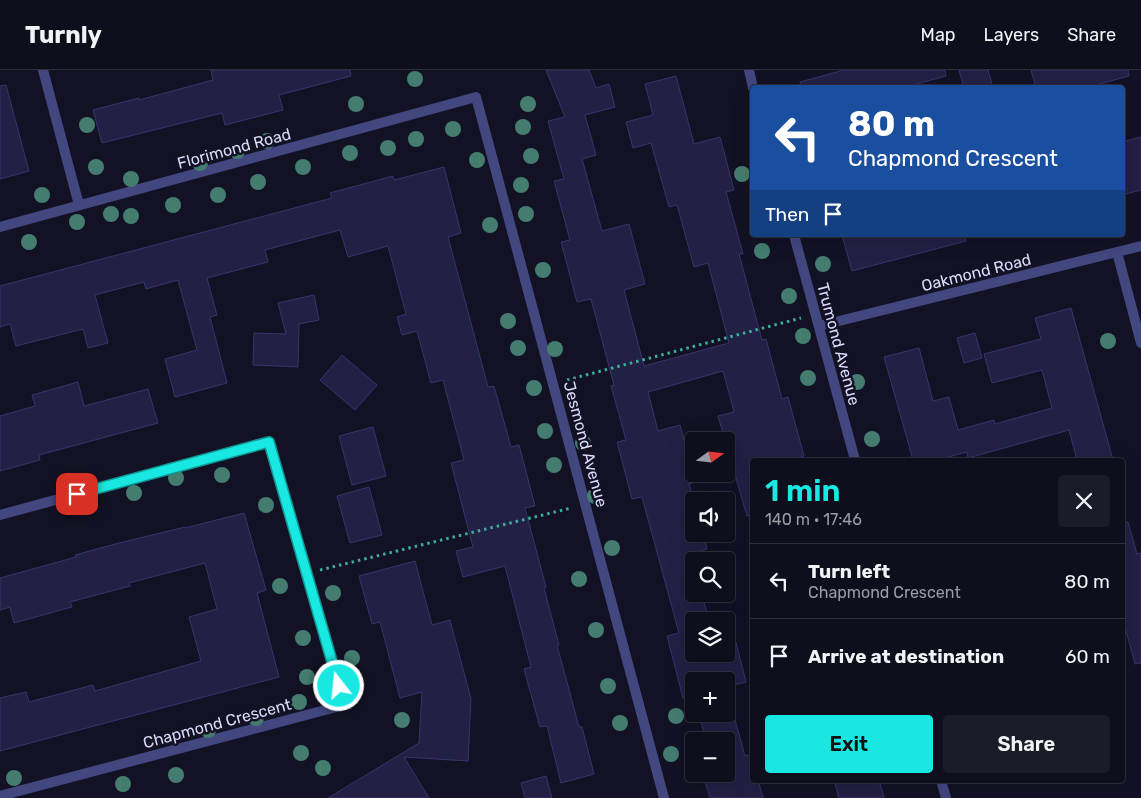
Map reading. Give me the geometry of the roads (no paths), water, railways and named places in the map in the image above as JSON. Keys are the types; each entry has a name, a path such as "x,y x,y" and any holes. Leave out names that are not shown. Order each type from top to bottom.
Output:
{"street":[{"path":"43,70 79,205"},
{"path":"749,70 752,85"},
{"name":"Florimond Road","path":"0,227 476,97"},
{"name":"Jesmond Avenue","path":"476,97 664,798"},
{"name":"Trumond Avenue","path":"795,237 854,458"},
{"name":"Oakmond Road","path":"819,326 1141,246"},
{"path":"1117,252 1141,343"},
{"name":"Chapmond Crescent","path":"0,515 269,442 344,705 0,796"},
{"path":"942,783 946,798"}]}
